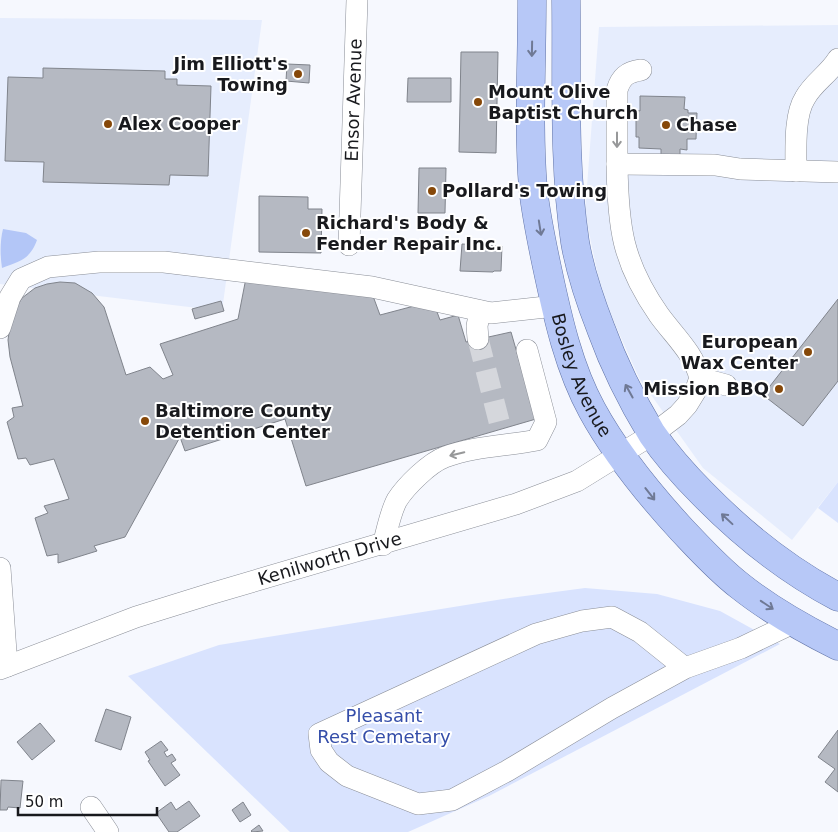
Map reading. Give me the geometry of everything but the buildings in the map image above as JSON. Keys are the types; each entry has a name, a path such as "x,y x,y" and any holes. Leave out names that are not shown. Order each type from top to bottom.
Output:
{"main road":[{"name":"Bosley Avenue","path":"532,0 531,136 533,190 555,306 573,367 592,410 620,455 654,500 700,549 740,586 793,622 838,646"},
{"name":"Bosley Avenue","path":"566,0 566,138 569,186 576,243 590,302 607,346 625,385 653,434 683,474 728,520 764,550 814,584 838,597"}],"street":[{"name":"Ensor Avenue","path":"349,245 357,0"},
{"path":"796,171 798,127 804,98 838,59"},
{"path":"641,70 624,76 617,90 617,197 624,249 632,270 659,314 692,356 700,378 726,385"},
{"path":"617,164 715,166 740,169 838,172"},
{"path":"0,328 10,297 21,279 48,267 99,262 164,262 372,287 491,313 555,306"},
{"path":"478,339 477,326 480,311"},
{"path":"383,545 396,501 414,479 444,457 479,449 503,437 536,440 546,422 527,350"},
{"name":"Kenilworth Drive","path":"4,668 145,614 383,545 524,501 577,481 653,434 678,416 695,392 700,378"},
{"path":"0,568 4,668"},
{"path":"685,668 640,632 612,617 582,622 536,634 319,734 321,750 329,762 347,776 418,804 452,800 507,771 612,708 685,668 741,648 793,622"},
{"path":"92,807 108,832"}],"shaded area":[{"path":"0,18 262,20 222,311 0,284"},
{"path":"838,25 838,482 792,540 703,468 639,378 602,295 585,213 599,27"}],"green space":[{"path":"838,482 838,523 818,508"},
{"name":"Pleasant Rest Cemetary","path":"585,588 657,594 720,611 780,644 489,796 408,832 290,832 128,676 219,645 503,599"}],"water":[{"path":"3,229 26,233 37,240 28,255 2,268 1,238"}],"tunnel":[{"path":"478,339 501,429"}],"place":[{"name":"Jim Elliott's Towing","path":"298,74"},
{"name":"Mount Olive Baptist Church","path":"478,102"},
{"name":"Alex Cooper","path":"108,124"},
{"name":"Chase","path":"666,125"},
{"name":"Pollard's Towing","path":"432,191"},
{"name":"Richard's Body & Fender Repair Inc.","path":"306,233"},
{"name":"European Wax Center","path":"808,352"},
{"name":"Mission BBQ","path":"779,389"},
{"name":"Baltimore County Detention Center","path":"145,421"}]}
